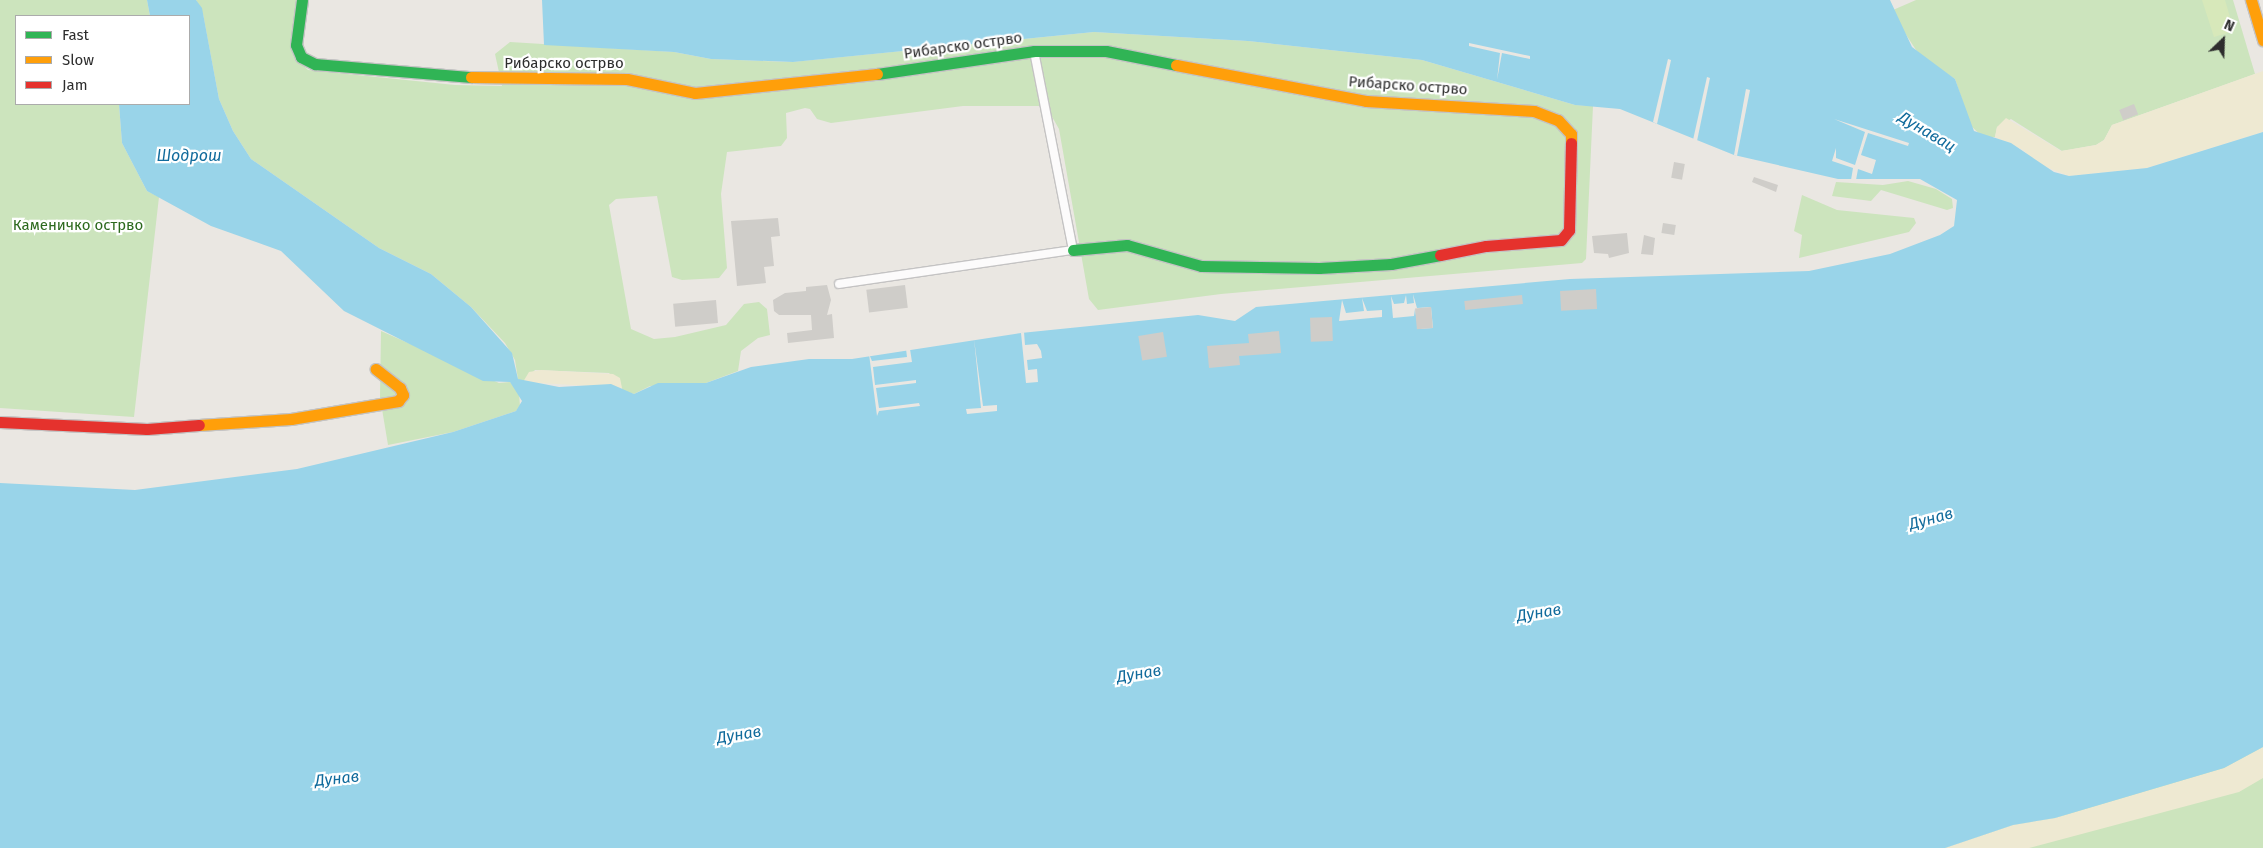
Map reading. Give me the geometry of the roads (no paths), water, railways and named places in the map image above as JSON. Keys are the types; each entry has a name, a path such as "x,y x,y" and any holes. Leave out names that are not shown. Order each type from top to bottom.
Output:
{"main road":[{"name":"Рибарско острво","path":"302,0 296,45 301,57 315,64 497,79 627,79 695,93 852,78 1034,51 1106,52 1366,101 1534,111 1558,120 1571,134 1566,236 1556,241 1496,245 1391,264 1319,268 1202,266 1127,245 1073,250"},
{"path":"2251,0 2263,40"},
{"path":"0,422 147,429 291,419 398,401 403,395 400,388 376,369"}],"street":[{"name":"Рибарско острво","path":"1034,51 1073,250"},
{"path":"839,284 1073,250"}],"water":[{"path":"147,0 196,0 202,8 219,99 233,131 251,159 379,248 431,274 471,307 512,353 518,379 559,387 611,384 634,394 658,383 706,383 751,367 809,359 852,359 1021,333 1198,315 1235,321 1256,307 1570,279 1809,271 1890,254 1940,235 1954,226 1957,200 1920,179 1838,179 1734,155 1620,109 1575,105 1422,60 1248,41 1094,32 793,62 711,59 674,52 544,45 542,0 1890,0 1912,47 1955,79 1974,131 2011,143 2054,172 2069,176 2147,168 2263,132 2263,747 2224,768 2055,818 2013,825 1945,848 0,848 0,483 135,490 297,469 453,432 516,411 522,401 510,382 483,381 344,311 281,251 211,226 147,191 122,143 119,105 190,105 190,15 150,15"}],"water label":[{"name":"Дунавац","path":"1927,132"},
{"name":"Шодрош","path":"189,156"},
{"name":"Дунав","path":"1931,519"},
{"name":"Дунав","path":"1539,613"},
{"name":"Дунав","path":"1139,674"},
{"name":"Дунав","path":"739,735"},
{"name":"Дунав","path":"337,779"}],"park label":[{"name":"Каменичко острво","path":"78,226"}]}
